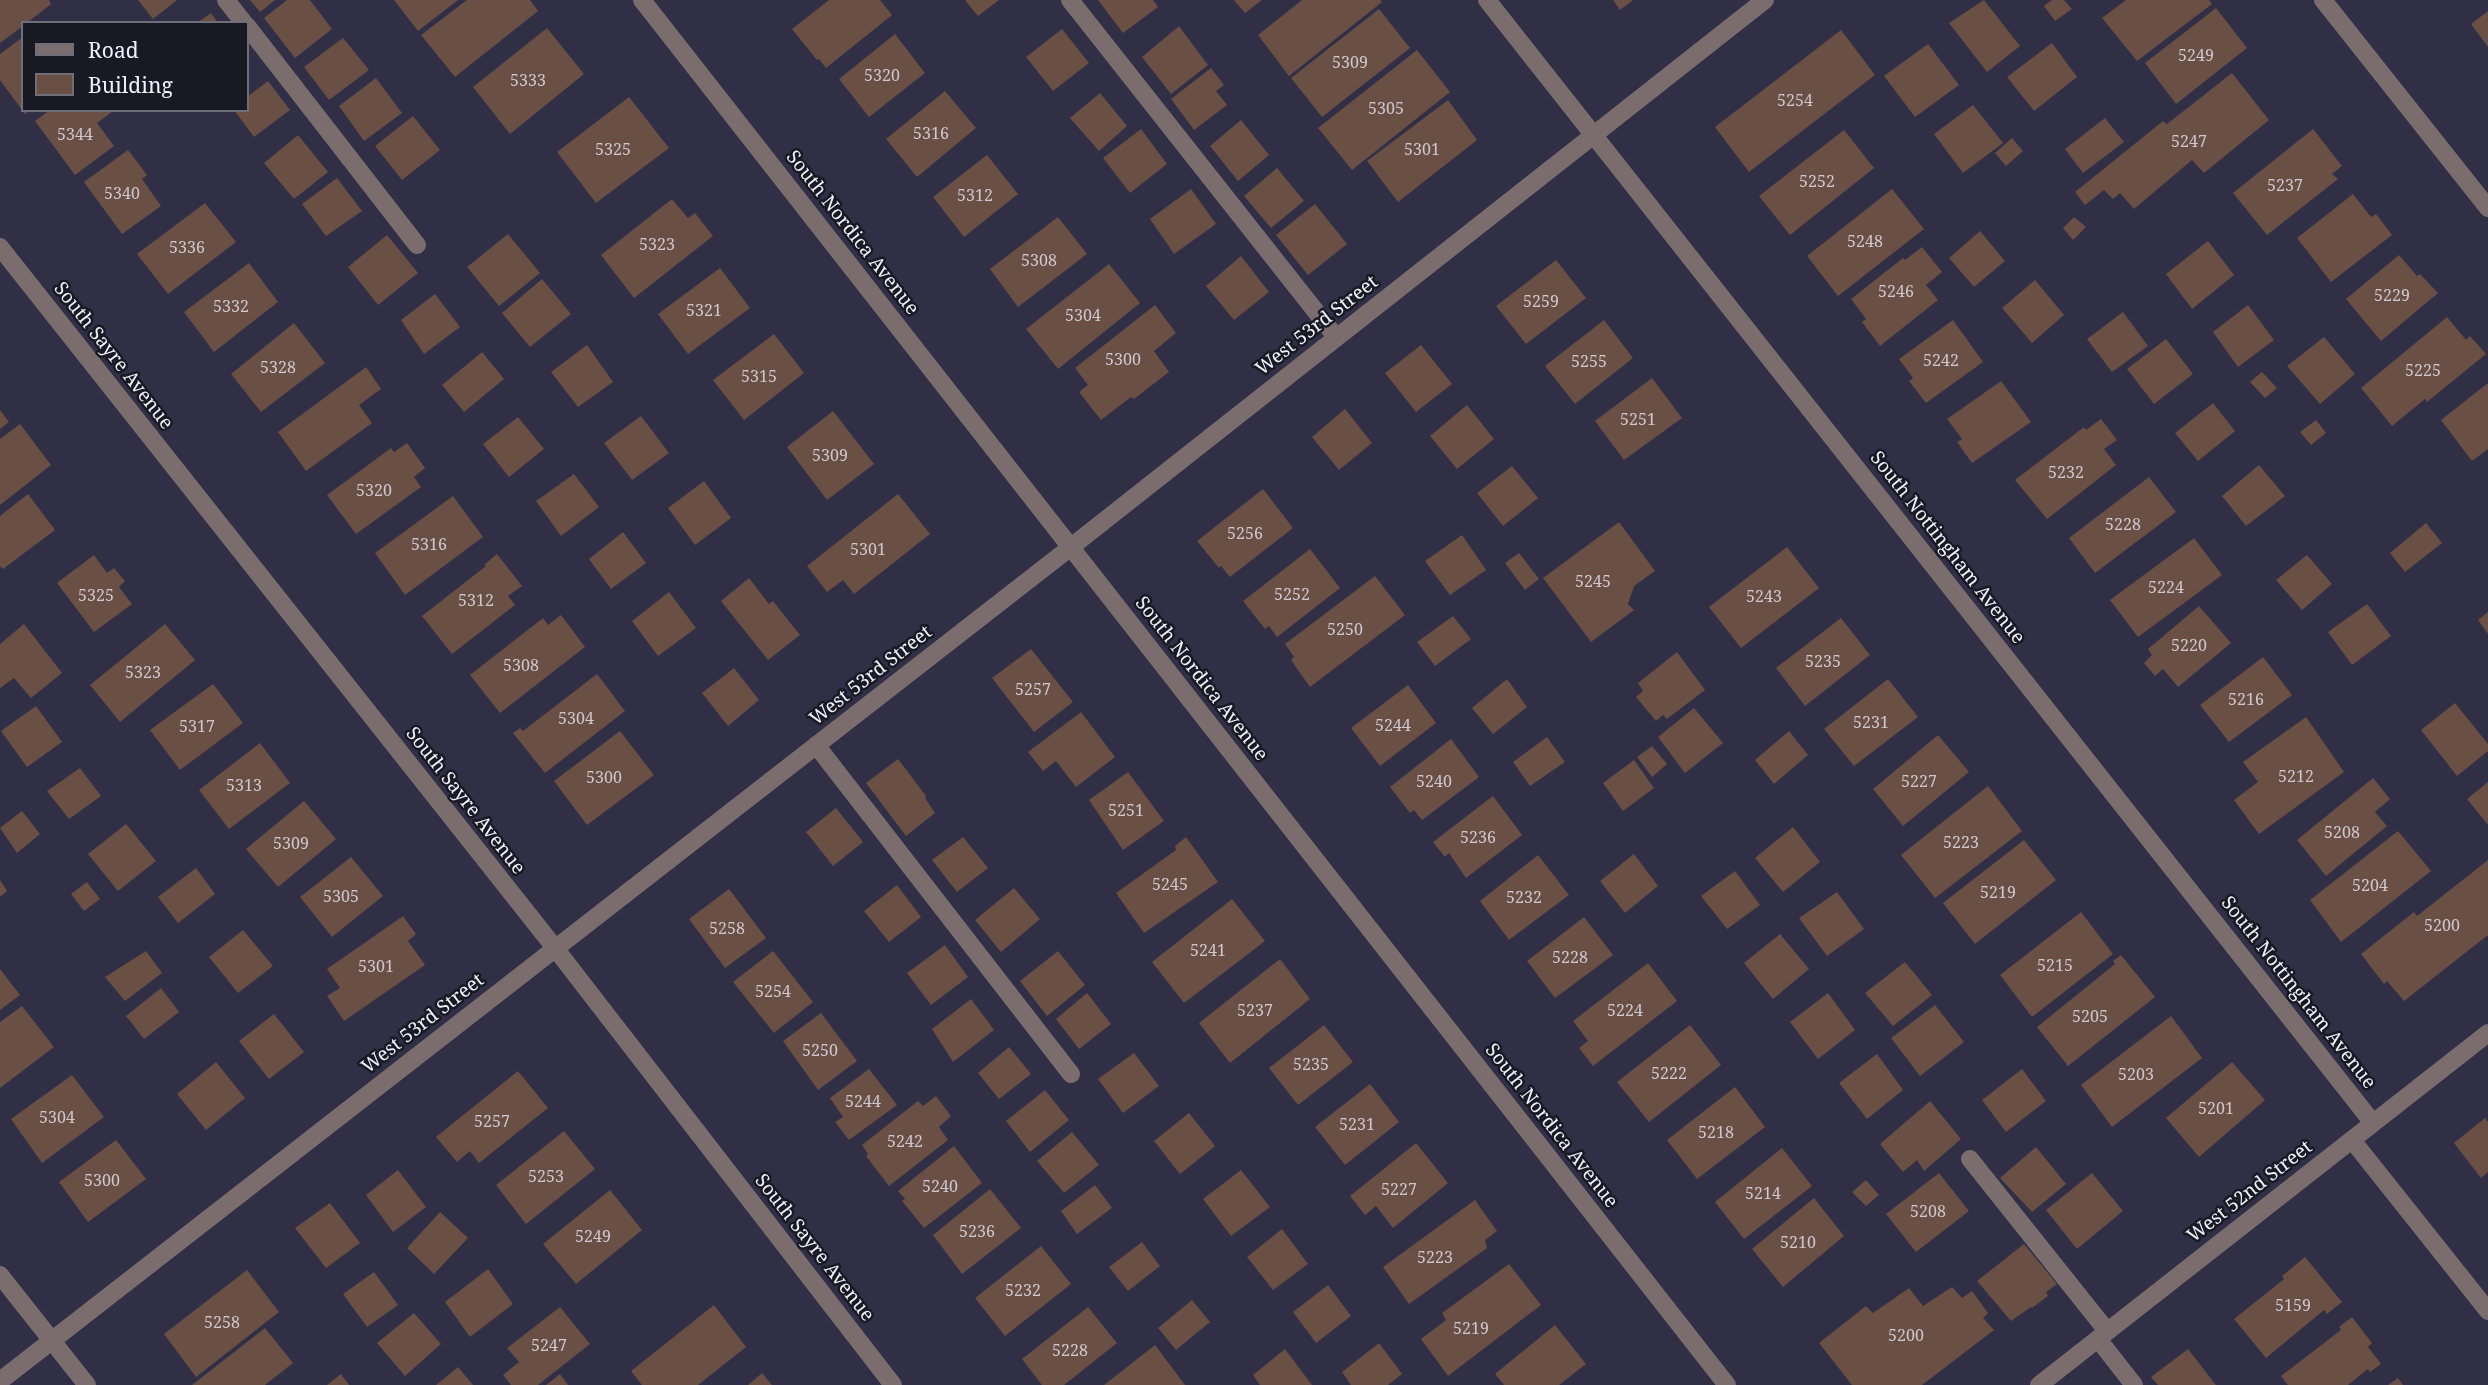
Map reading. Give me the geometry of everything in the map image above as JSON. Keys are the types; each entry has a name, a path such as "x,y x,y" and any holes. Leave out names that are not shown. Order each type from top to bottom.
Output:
{"street":[{"path":"226,0 243,21"},
{"name":"South Nordica Avenue","path":"642,0 1727,1385"},
{"path":"1070,0 1336,337"},
{"name":"South Nottingham Avenue","path":"1487,0 2373,1123"},
{"name":"West 53rd Street","path":"0,1381 1071,547 1765,0"},
{"path":"2323,0 2488,208"},
{"path":"248,28 417,245"},
{"name":"South Sayre Avenue","path":"0,247 555,948 893,1385"},
{"path":"816,745 1071,1074"},
{"name":"West 52nd Street","path":"2039,1385 2488,1033"},
{"path":"2352,1140 2488,1311"},
{"path":"1970,1159 2102,1335 2134,1385"},
{"path":"0,1275 87,1385"}],"building":[{"path":"0,0 49,0 51,4 30,21 21,21 21,27 0,43"},
{"path":"138,0 177,0 153,19"},
{"path":"250,0 275,0 260,12"},
{"path":"287,0 310,0 332,29 295,58 264,18"},
{"path":"394,0 458,0 418,31"},
{"path":"467,0 530,0 538,11 455,77 421,35"},
{"path":"829,0 880,0 892,15 826,68 792,29"},
{"path":"965,0 999,0 978,16"},
{"path":"1098,0 1153,0 1158,7 1123,33"},
{"path":"1234,0 1262,0 1245,13"},
{"path":"1302,0 1382,2 1289,76 1258,35"},
{"path":"1613,0 1633,0 1620,10"},
{"path":"1984,0 2020,46 1987,72 1949,23"},
{"path":"2052,0 2064,0 2072,9 2055,21 2044,6"},
{"path":"2126,0 2209,0 2212,4 2137,61 2102,18"},
{"path":"2216,8 2247,48 2176,104 2145,63"},
{"path":"1379,9 1410,48 1322,117 1291,78"},
{"path":"2488,11 2488,47 2471,24"},
{"path":"211,13 217,21 200,21"},
{"path":"1179,26 1208,65 1171,94 1142,57"},
{"path":"547,28 584,74 510,134 473,87"},
{"path":"1062,29 1089,63 1053,91 1026,57"},
{"path":"1841,30 1875,75 1749,172 1715,127"},
{"path":"895,34 925,73 869,117 839,79"},
{"path":"21,38 21,109 0,80 0,54"},
{"path":"343,38 369,70 329,100 304,67"},
{"path":"2052,43 2077,77 2034,111 2007,77"},
{"path":"1928,44 1959,85 1915,117 1884,76"},
{"path":"1417,50 1450,92 1352,170 1318,128"},
{"path":"1211,68 1224,85 1216,91 1227,105 1194,130 1171,99"},
{"path":"2232,73 2269,120 2204,173 2192,160 2134,209 2120,193 2113,199 2104,190 2085,205 2075,192 2163,121 2167,124"},
{"path":"376,78 402,113 364,141 339,106"},
{"path":"268,81 290,110 254,137 235,112 248,112 248,96"},
{"path":"945,91 976,128 917,177 886,139"},
{"path":"1100,93 1127,126 1099,151 1070,118"},
{"path":"629,97 669,148 596,203 557,152"},
{"path":"1448,100 1477,140 1398,202 1367,161"},
{"path":"1973,105 2003,143 1963,173 1934,134"},
{"path":"47,112 112,112 97,123 114,146 75,175 35,121"},
{"path":"413,116 440,150 402,180 375,146"},
{"path":"2105,118 2124,142 2083,173 2065,149"},
{"path":"1241,120 1269,155 1238,181 1210,146"},
{"path":"1141,129 1167,164 1130,193 1103,158"},
{"path":"2313,129 2342,166 2332,174 2338,179 2267,235 2233,193"},
{"path":"1844,130 1874,168 1790,235 1759,196"},
{"path":"298,135 328,172 294,199 264,163"},
{"path":"2012,138 2023,151 2006,166 1995,153"},
{"path":"128,150 147,175 142,179 161,206 122,234 84,182"},
{"path":"987,155 1018,194 964,237 933,197"},
{"path":"1277,168 1304,201 1271,228 1244,196"},
{"path":"337,178 362,211 326,236 302,204"},
{"path":"1191,189 1216,224 1174,254 1150,219"},
{"path":"1892,189 1924,229 1838,296 1807,256"},
{"path":"2353,194 2371,217 2376,214 2392,235 2331,282 2297,238"},
{"path":"672,199 688,218 695,213 713,236 634,298 601,255"},
{"path":"205,203 236,242 168,294 137,254"},
{"path":"1315,204 1347,244 1308,275 1276,235"},
{"path":"1058,217 1087,254 1018,307 990,269"},
{"path":"2074,217 2086,227 2073,240 2063,228"},
{"path":"1980,231 2005,261 1974,287 1949,258"},
{"path":"508,234 540,273 499,306 467,267"},
{"path":"387,235 418,273 378,305 348,267"},
{"path":"2208,241 2234,275 2192,309 2166,274"},
{"path":"1922,247 1942,272 1926,285 1938,300 1880,346 1862,322 1866,319 1851,299 1903,258 1905,260"},
{"path":"2399,255 2417,276 2420,274 2438,293 2381,341 2346,299"},
{"path":"1241,256 1269,292 1234,320 1206,286"},
{"path":"1556,260 1586,298 1526,344 1496,306"},
{"path":"249,263 278,302 214,352 184,312"},
{"path":"1109,264 1140,303 1058,369 1026,329"},
{"path":"720,268 750,308 688,354 658,314"},
{"path":"542,279 571,314 530,347 502,313"},
{"path":"2035,280 2064,315 2032,343 2002,308"},
{"path":"435,294 460,327 424,354 401,320"},
{"path":"1155,305 1176,333 1154,351 1169,372 1101,420 1079,392 1088,385 1075,368"},
{"path":"2248,305 2274,340 2238,367 2213,332"},
{"path":"2123,312 2148,346 2112,372 2087,339"},
{"path":"2447,317 2466,340 2470,336 2486,354 2427,402 2425,399 2392,426 2361,388"},
{"path":"1604,320 1633,358 1575,404 1545,366"},
{"path":"1953,320 1983,362 1926,403 1909,381 1913,378 1899,359"},
{"path":"294,323 325,363 261,412 231,374"},
{"path":"774,334 804,373 744,420 713,380"},
{"path":"2324,337 2355,374 2320,404 2287,366"},
{"path":"2166,339 2193,374 2154,404 2127,369"},
{"path":"587,345 613,382 578,407 551,372"},
{"path":"1421,345 1452,384 1416,412 1385,373"},
{"path":"482,352 504,379 464,412 442,385"},
{"path":"366,367 381,389 359,405 372,423 306,471 278,432"},
{"path":"2262,372 2277,388 2265,398 2250,382"},
{"path":"1652,378 1682,418 1624,460 1595,421"},
{"path":"2001,381 2031,422 1972,463 1957,442 1962,439 1947,419"},
{"path":"2488,383 2488,449 2472,461 2441,420"},
{"path":"2213,403 2235,431 2198,461 2175,433"},
{"path":"1467,405 1494,439 1457,469 1430,436"},
{"path":"1345,409 1372,443 1339,470 1312,437"},
{"path":"0,410 9,422 0,429"},
{"path":"833,411 874,464 827,500 787,447"},
{"path":"641,416 669,453 632,480 604,443"},
{"path":"518,417 544,449 509,477 483,444"},
{"path":"2101,419 2117,440 2104,449 2116,465 2047,519 2015,480 2084,427 2086,430"},
{"path":"2316,420 2326,433 2311,445 2300,432"},
{"path":"20,424 51,465 0,505 0,439"},
{"path":"407,443 425,468 414,477 421,487 356,534 327,495 391,448 394,452"},
{"path":"2259,465 2285,496 2246,526 2222,496"},
{"path":"1512,466 1538,498 1503,526 1477,493"},
{"path":"574,474 599,507 561,536 536,501"},
{"path":"2149,477 2176,512 2095,573 2069,538"},
{"path":"704,481 731,518 695,545 668,508"},
{"path":"1263,489 1293,528 1230,577 1197,541"},
{"path":"28,494 55,530 3,569 0,566 0,516"},
{"path":"898,494 930,534 854,594 843,580 827,592 807,566"},
{"path":"453,496 483,537 405,595 375,553"},
{"path":"1619,522 1655,571 1634,586 1628,604 1634,610 1591,642 1543,578"},
{"path":"2426,523 2442,543 2405,572 2390,553"},
{"path":"623,532 646,563 611,589 589,559"},
{"path":"1462,535 1486,570 1450,595 1425,561"},
{"path":"2194,538 2222,575 2138,637 2110,600"},
{"path":"1787,547 1819,588 1741,648 1709,607"},
{"path":"1310,549 1340,588 1277,637 1269,626 1265,629 1243,601"},
{"path":"1519,553 1539,579 1525,590 1505,563"},
{"path":"497,554 522,586 508,596 515,605 452,654 422,616 486,566 484,565"},
{"path":"94,555 107,573 114,568 125,581 119,587 132,604 94,632 57,583"},
{"path":"2307,555 2332,584 2302,610 2276,580"},
{"path":"1375,576 1405,615 1310,687 1291,660 1294,657 1285,644"},
{"path":"749,578 769,604 773,601 800,635 768,660 721,601"},
{"path":"669,592 696,628 658,656 632,621"},
{"path":"2367,604 2391,636 2352,665 2328,632"},
{"path":"2199,606 2231,643 2178,687 2163,669 2155,676 2144,663 2152,655 2148,649"},
{"path":"2488,612 2488,634 2478,620"},
{"path":"561,615 585,647 500,713 470,675 543,618 548,625"},
{"path":"1453,616 1471,639 1435,666 1417,642"},
{"path":"1841,618 1870,655 1805,706 1776,668"},
{"path":"24,624 62,673 31,698 14,678 0,688 0,644"},
{"path":"165,624 195,660 120,722 90,685"},
{"path":"1031,649 1073,702 1034,732 992,678"},
{"path":"1677,652 1705,690 1667,719 1663,715 1656,721 1636,697 1643,691 1638,683"},
{"path":"2263,657 2292,695 2229,742 2200,705"},
{"path":"734,668 759,700 728,726 702,693"},
{"path":"597,674 625,711 545,773 513,733 520,728 523,731"},
{"path":"1507,679 1527,707 1493,734 1472,708"},
{"path":"1888,679 1918,717 1854,766 1824,729"},
{"path":"213,684 243,723 180,770 150,730"},
{"path":"1408,685 1436,723 1380,766 1351,728"},
{"path":"2455,703 2488,744 2488,751 2457,776 2421,730"},
{"path":"36,706 62,742 27,767 1,731"},
{"path":"1694,708 1723,743 1685,773 1658,737"},
{"path":"1081,712 1115,757 1076,787 1056,761 1043,771 1028,752"},
{"path":"2306,717 2344,772 2259,834 2234,800 2258,782 2243,762"},
{"path":"620,731 654,775 587,825 554,781"},
{"path":"1789,731 1808,755 1774,784 1755,760"},
{"path":"1938,735 1969,772 1903,826 1873,789"},
{"path":"1547,737 1565,762 1530,786 1513,762"},
{"path":"1451,739 1479,777 1422,820 1414,810 1410,813 1390,787"},
{"path":"260,743 290,783 229,829 199,790"},
{"path":"1652,746 1667,764 1652,777 1637,757"},
{"path":"898,759 926,796 935,813 906,836 866,783"},
{"path":"1634,760 1654,788 1623,811 1603,783"},
{"path":"80,768 101,796 69,819 47,791"},
{"path":"1128,772 1164,821 1123,850 1089,800"},
{"path":"2373,778 2390,799 2375,812 2387,826 2326,876 2297,840"},
{"path":"2488,782 2488,825 2467,799"},
{"path":"1988,786 2022,831 1935,898 1901,855"},
{"path":"1493,796 1522,835 1466,878 1449,853 1445,857 1433,842"},
{"path":"304,801 336,839 278,887 246,849"},
{"path":"836,808 863,842 833,866 806,832"},
{"path":"22,811 40,834 17,853 0,828"},
{"path":"126,824 156,861 118,891 88,854"},
{"path":"1793,827 1820,862 1783,892 1755,858"},
{"path":"2398,831 2431,871 2341,942 2310,900"},
{"path":"963,837 988,868 957,892 932,860"},
{"path":"1186,837 1218,882 1144,933 1116,893 1176,850 1175,846"},
{"path":"2024,840 2056,880 1975,944 1943,903"},
{"path":"1634,854 1658,886 1625,913 1600,881"},
{"path":"1538,855 1569,895 1509,940 1480,901"},
{"path":"351,857 383,896 332,937 300,897"},
{"path":"2488,860 2488,935 2404,1001 2387,981 2384,984 2361,954 2414,912 2417,916"},
{"path":"196,868 215,894 178,923 158,897"},
{"path":"1735,871 1760,905 1727,929 1701,896"},
{"path":"0,880 7,891 0,897"},
{"path":"87,882 100,899 84,911 71,894"},
{"path":"897,885 921,917 889,942 864,911"},
{"path":"1014,888 1040,919 1001,952 975,920"},
{"path":"729,889 766,938 725,968 689,919"},
{"path":"1837,892 1864,929 1827,956 1799,918"},
{"path":"1232,899 1265,941 1184,1003 1152,962"},
{"path":"2081,912 2113,954 2032,1017 2000,975"},
{"path":"403,916 416,934 408,941 425,965 344,1021 327,996 340,988 327,969"},
{"path":"1584,917 1613,955 1555,998 1527,961"},
{"path":"243,930 273,966 238,993 209,957"},
{"path":"1780,934 1809,969 1773,999 1744,963"},
{"path":"945,945 968,977 931,1005 907,973"},
{"path":"146,951 162,973 125,1001 105,977"},
{"path":"773,951 813,1002 774,1033 733,982"},
{"path":"1058,951 1085,985 1047,1016 1020,981"},
{"path":"2121,955 2155,997 2068,1066 2037,1027 2115,964 2113,961"},
{"path":"1280,959 1310,999 1230,1063 1199,1023"},
{"path":"1905,962 1932,995 1893,1026 1865,993"},
{"path":"1648,963 1677,1001 1593,1066 1579,1048 1588,1041 1573,1021"},
{"path":"0,969 20,995 0,1010"},
{"path":"161,988 179,1012 144,1039 126,1016"},
{"path":"1087,993 1111,1024 1079,1049 1056,1019"},
{"path":"1828,993 1855,1030 1818,1059 1790,1022"},
{"path":"971,999 994,1030 953,1062 932,1029"},
{"path":"1935,1005 1964,1042 1920,1076 1891,1038"},
{"path":"22,1006 54,1047 0,1088 0,1022"},
{"path":"821,1013 857,1061 818,1090 783,1041"},
{"path":"274,1014 304,1052 269,1079 239,1041"},
{"path":"2171,1016 2202,1058 2112,1127 2081,1085"},
{"path":"1324,1025 1353,1062 1298,1105 1269,1068"},
{"path":"1690,1025 1721,1065 1649,1122 1617,1082"},
{"path":"1009,1047 1031,1074 999,1099 978,1073"},
{"path":"1134,1053 1159,1086 1123,1113 1098,1079"},
{"path":"1877,1054 1903,1090 1867,1119 1839,1083"},
{"path":"216,1062 245,1098 206,1130 177,1094"},
{"path":"2232,1062 2265,1100 2199,1157 2166,1118"},
{"path":"869,1069 897,1105 849,1140 835,1122 843,1117 830,1098"},
{"path":"2022,1069 2046,1101 2006,1132 1982,1100"},
{"path":"518,1071 548,1108 479,1163 470,1151 457,1162 436,1137"},
{"path":"72,1075 104,1117 42,1163 11,1119"},
{"path":"1370,1084 1399,1122 1345,1165 1315,1127"},
{"path":"1735,1087 1765,1127 1697,1179 1667,1140"},
{"path":"1045,1090 1069,1120 1030,1152 1006,1121"},
{"path":"936,1096 951,1116 939,1127 948,1140 889,1186 866,1156 868,1154 862,1145 918,1101 923,1106"},
{"path":"1930,1101 1961,1139 1924,1171 1917,1160 1903,1172 1880,1144"},
{"path":"1189,1113 1215,1146 1180,1174 1154,1141"},
{"path":"2485,1118 2488,1122 2488,1172 2481,1178 2454,1143"},
{"path":"564,1131 595,1169 526,1224 496,1185"},
{"path":"1072,1132 1099,1165 1064,1193 1037,1161"},
{"path":"116,1140 146,1179 88,1222 59,1182"},
{"path":"1416,1143 1448,1183 1393,1228 1376,1206 1365,1215 1350,1196"},
{"path":"954,1146 982,1183 924,1228 902,1201 905,1199 898,1191"},
{"path":"2036,1147 2066,1184 2032,1212 2000,1178"},
{"path":"1782,1148 1812,1186 1744,1239 1715,1202"},
{"path":"398,1170 426,1207 393,1232 366,1195"},
{"path":"1241,1170 1270,1207 1231,1236 1203,1199"},
{"path":"1939,1173 1969,1211 1916,1252 1886,1214"},
{"path":"2092,1173 2123,1211 2077,1249 2046,1210"},
{"path":"1866,1180 1879,1195 1866,1206 1852,1192"},
{"path":"1095,1185 1112,1208 1077,1234 1061,1211"},
{"path":"990,1189 1021,1228 962,1274 933,1235"},
{"path":"610,1190 642,1230 576,1284 543,1244"},
{"path":"1814,1198 1844,1236 1783,1287 1752,1249"},
{"path":"1475,1200 1497,1231 1485,1240 1487,1248 1409,1304 1383,1267"},
{"path":"330,1203 360,1243 326,1268 295,1228"},
{"path":"440,1212 468,1238 434,1274 407,1248"},
{"path":"1282,1229 1308,1264 1273,1290 1247,1257"},
{"path":"1142,1242 1160,1266 1128,1291 1109,1267"},
{"path":"2024,1244 2057,1284 2046,1292 2048,1296 2011,1321 1977,1281"},
{"path":"1041,1246 1071,1284 1005,1336 975,1298"},
{"path":"2305,1257 2342,1302 2327,1314 2324,1310 2266,1358 2234,1319 2284,1279 2282,1276"},
{"path":"1509,1264 1541,1305 1448,1376 1421,1339 1446,1320 1442,1313"},
{"path":"488,1269 513,1304 470,1337 445,1302"},
{"path":"247,1270 279,1312 196,1377 164,1334"},
{"path":"374,1272 398,1305 367,1327 343,1294"},
{"path":"1328,1285 1351,1316 1316,1343 1293,1312"},
{"path":"1952,1287 1962,1298 1972,1291 1988,1313 1983,1318 1994,1330 1922,1385 1852,1385 1819,1343 1866,1306 1873,1313 1909,1288 1923,1306"},
{"path":"1192,1300 1210,1322 1176,1350 1158,1328"},
{"path":"714,1305 746,1347 698,1385 642,1385 631,1371"},
{"path":"560,1307 590,1344 538,1385 511,1385 503,1375 519,1362 507,1348"},
{"path":"1088,1307 1117,1343 1064,1385 1042,1385 1022,1359"},
{"path":"414,1313 441,1344 405,1376 377,1343"},
{"path":"2352,1317 2372,1343 2368,1347 2381,1364 2370,1372 2368,1369 2348,1385 2288,1385 2281,1376 2341,1330 2339,1327"},
{"path":"1555,1325 1586,1364 1559,1385 1504,1385 1495,1374"},
{"path":"265,1328 293,1363 265,1385 192,1385"},
{"path":"1379,1343 1402,1374 1388,1385 1351,1385 1342,1372"},
{"path":"1155,1345 1185,1385 1104,1385"},
{"path":"1285,1349 1312,1385 1260,1385 1253,1375"},
{"path":"2188,1349 2216,1385 2158,1385 2151,1377"},
{"path":"458,1367 473,1385 436,1385"},
{"path":"762,1373 772,1385 748,1385"},
{"path":"341,1374 349,1385 327,1385"},
{"path":"560,1374 568,1385 546,1385"},
{"path":"2398,1378 2403,1385 2388,1385"}]}
